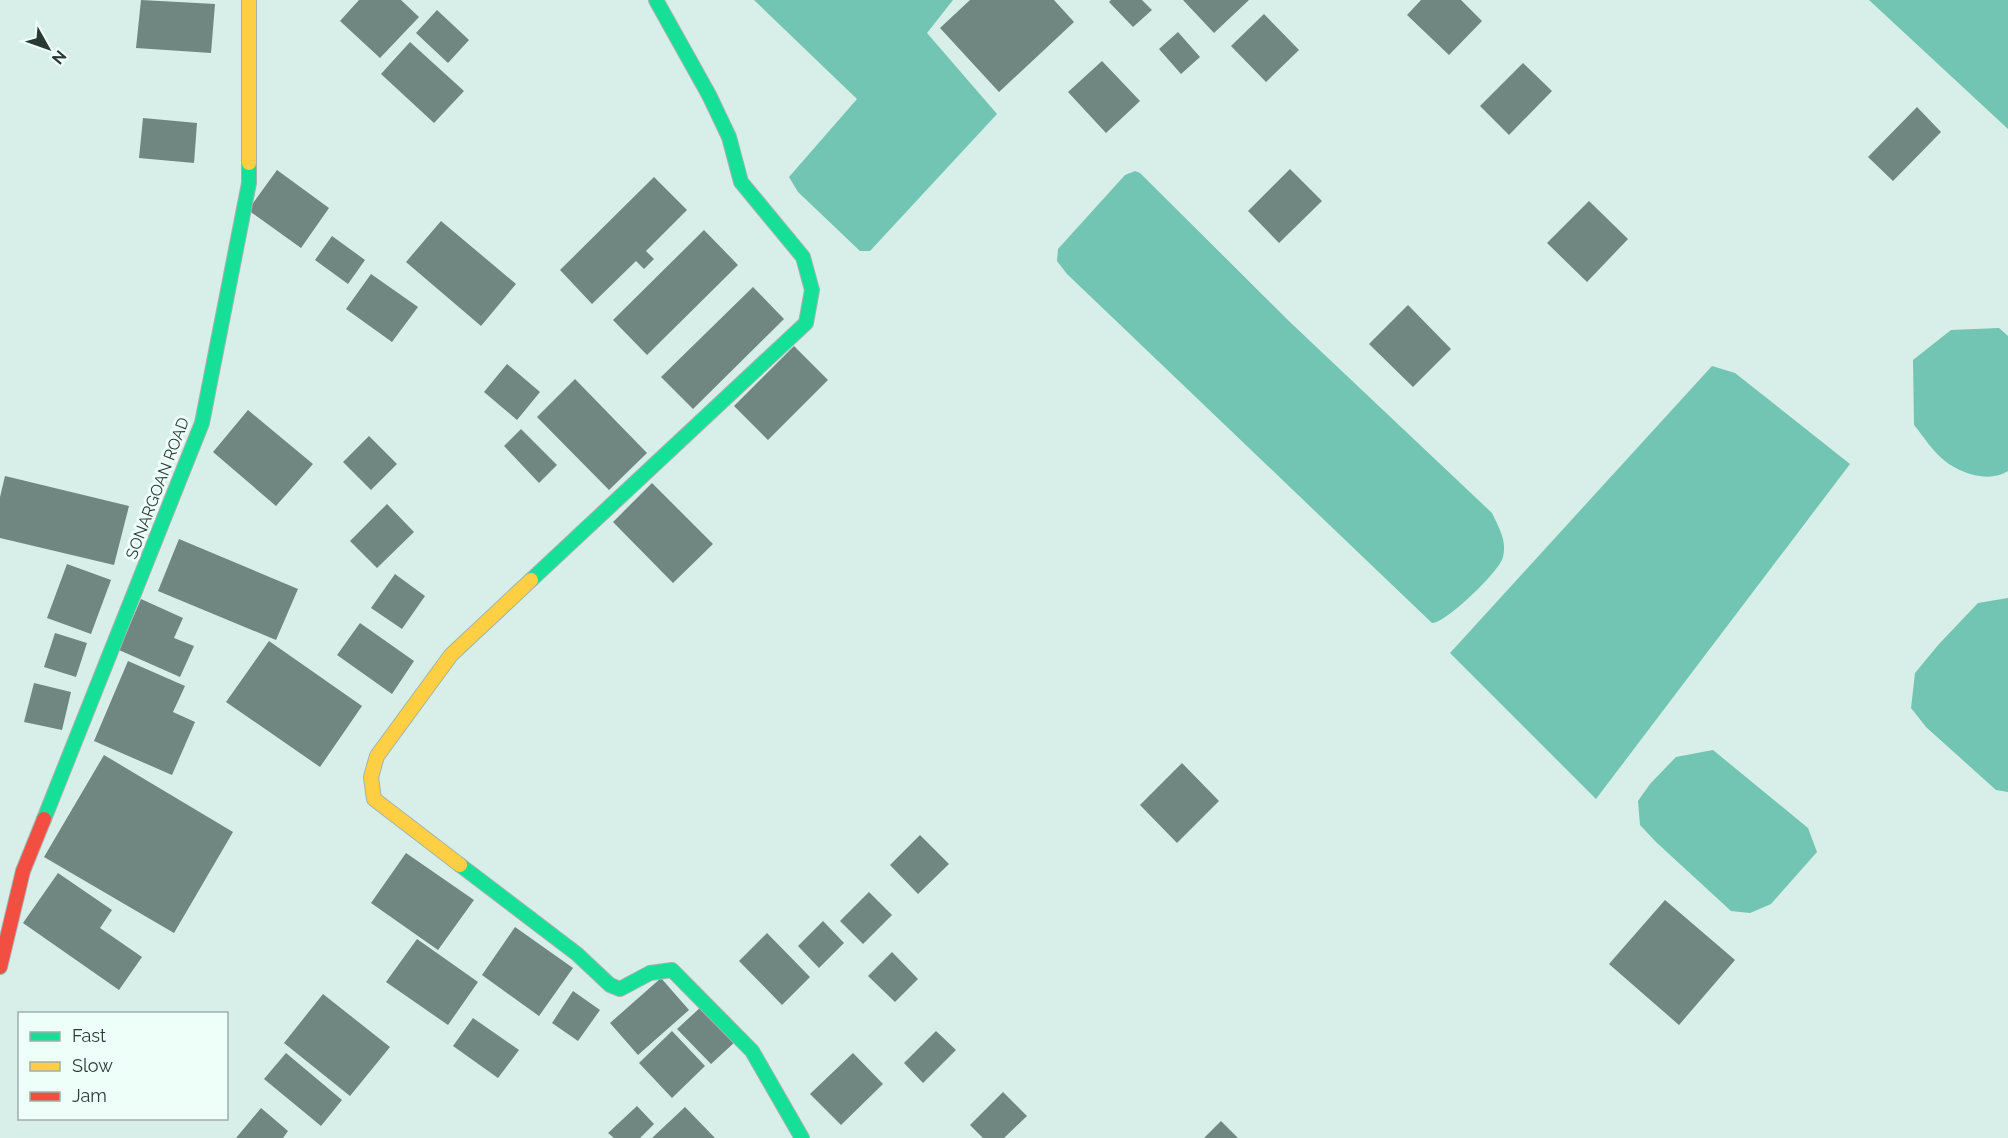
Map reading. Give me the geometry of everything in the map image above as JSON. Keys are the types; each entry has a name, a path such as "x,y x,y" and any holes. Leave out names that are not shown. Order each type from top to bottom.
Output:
{"street":[{"name":"SONARGOAN ROAD","path":"0,967 23,871 202,423 249,183 249,0"},
{"path":"656,0 729,137 741,182 803,257 812,290 806,323 451,655 377,756 371,777 374,799 577,954 610,985 620,990 650,973 672,970 752,1051 802,1138"}],"shaded area":[{"path":"754,0 953,0 927,33 997,114 870,251 860,251 798,192 789,177 857,99"},
{"path":"1869,0 2008,0 2008,129"},
{"path":"1135,171 1140,173 1292,324 1492,513 1503,540 1504,551 1500,564 1483,584 1448,615 1432,623 1067,274 1057,261 1058,249 1125,175"},
{"path":"1999,328 2008,336 2008,471 2001,475 1984,477 1959,470 1945,461 1914,425 1913,360 1951,330"},
{"path":"1712,366 1735,373 1850,464 1596,799 1450,653"},
{"path":"2008,598 2008,792 1996,790 1926,727 1911,708 1915,673 1939,644 1978,603"},
{"path":"1713,750 1808,828 1817,852 1771,904 1750,913 1731,911 1640,825 1638,801 1650,784 1676,757"}],"building":[{"path":"141,0 215,4 211,53 136,48"},
{"path":"359,0 401,0 419,17 380,58 340,21"},
{"path":"970,0 1054,0 1074,22 999,92 940,28"},
{"path":"1111,0 1142,0 1152,10 1133,27 1109,2"},
{"path":"1183,0 1249,0 1214,33"},
{"path":"1421,0 1461,0 1482,21 1449,55 1407,15"},
{"path":"437,10 469,40 448,63 416,33"},
{"path":"1264,14 1299,50 1266,82 1231,46"},
{"path":"1178,32 1200,57 1181,74 1159,49"},
{"path":"410,42 464,91 434,123 381,74"},
{"path":"1102,61 1140,101 1106,133 1068,92"},
{"path":"1523,63 1552,91 1509,135 1480,106"},
{"path":"1917,107 1941,132 1893,181 1868,157"},
{"path":"143,118 197,123 194,163 139,158"},
{"path":"1290,169 1322,201 1279,243 1248,211"},
{"path":"277,170 329,208 301,248 248,210"},
{"path":"654,177 687,210 646,251 654,259 644,269 636,261 592,304 560,270"},
{"path":"1589,201 1628,239 1587,282 1547,243"},
{"path":"441,221 516,284 481,326 406,262"},
{"path":"704,230 738,265 647,355 613,320"},
{"path":"332,236 365,260 348,284 315,260"},
{"path":"371,274 418,307 392,342 346,309"},
{"path":"753,287 784,319 693,409 661,377"},
{"path":"1408,305 1451,349 1413,387 1369,344"},
{"path":"794,346 828,380 768,440 734,406"},
{"path":"507,364 540,392 517,420 484,392"},
{"path":"575,379 647,453 609,490 537,417"},
{"path":"248,410 313,464 276,506 213,452"},
{"path":"521,429 557,465 539,483 504,446"},
{"path":"369,436 397,464 371,490 343,462"},
{"path":"5,476 129,506 114,565 0,538 0,497"},
{"path":"652,483 713,544 673,583 613,522"},
{"path":"387,504 414,532 377,568 350,541"},
{"path":"179,539 298,589 276,640 158,591"},
{"path":"67,564 111,580 91,634 47,618"},
{"path":"395,574 425,596 402,629 371,608"},
{"path":"141,599 183,618 174,638 194,646 180,677 119,650"},
{"path":"360,623 414,661 392,694 337,655"},
{"path":"55,633 87,643 76,677 44,667"},
{"path":"269,641 362,706 320,767 226,702"},
{"path":"128,661 185,686 173,712 195,722 172,775 94,741"},
{"path":"34,683 71,692 62,730 24,722"},
{"path":"104,755 233,832 174,933 44,857"},
{"path":"1182,763 1219,801 1177,843 1140,805"},
{"path":"920,835 949,864 918,894 890,865"},
{"path":"406,853 474,900 438,950 371,903"},
{"path":"58,873 112,910 100,928 142,957 119,990 23,923"},
{"path":"869,892 892,915 863,944 840,921"},
{"path":"1665,900 1735,960 1679,1025 1609,964"},
{"path":"823,921 844,943 819,968 798,946"},
{"path":"515,927 573,968 539,1016 482,975"},
{"path":"767,933 810,977 782,1005 739,961"},
{"path":"417,939 478,982 448,1025 386,982"},
{"path":"892,952 918,979 895,1002 868,976"},
{"path":"661,978 689,1010 638,1055 610,1023"},
{"path":"573,991 600,1010 578,1041 552,1023"},
{"path":"323,994 390,1047 350,1096 284,1043"},
{"path":"702,1006 736,1041 711,1064 677,1029"},
{"path":"473,1018 519,1050 498,1078 453,1046"},
{"path":"672,1031 705,1066 672,1098 639,1063"},
{"path":"936,1031 956,1050 923,1083 904,1063"},
{"path":"286,1053 342,1100 321,1126 264,1079"},
{"path":"853,1053 883,1084 841,1125 810,1094"},
{"path":"1003,1092 1027,1116 1004,1138 983,1138 970,1125"},
{"path":"637,1106 654,1124 640,1138 614,1138 608,1133"},
{"path":"685,1107 715,1138 652,1138"},
{"path":"261,1108 288,1131 283,1138 236,1138"},
{"path":"1221,1121 1238,1138 1204,1138"}],"traffic: fast":[{"path":"531,580 806,323 812,290 803,257 741,182 729,137 709,95 656,0"},
{"path":"44,819 202,423 249,183 249,163"},
{"path":"460,865 577,954 610,985 620,989 650,973 672,970 752,1051 802,1138"}],"traffic: slow":[{"path":"249,0 249,163"},
{"path":"460,865 374,799 371,777 377,756 451,655 531,580"}],"traffic: jam":[{"path":"0,967 23,871 44,819"}]}
